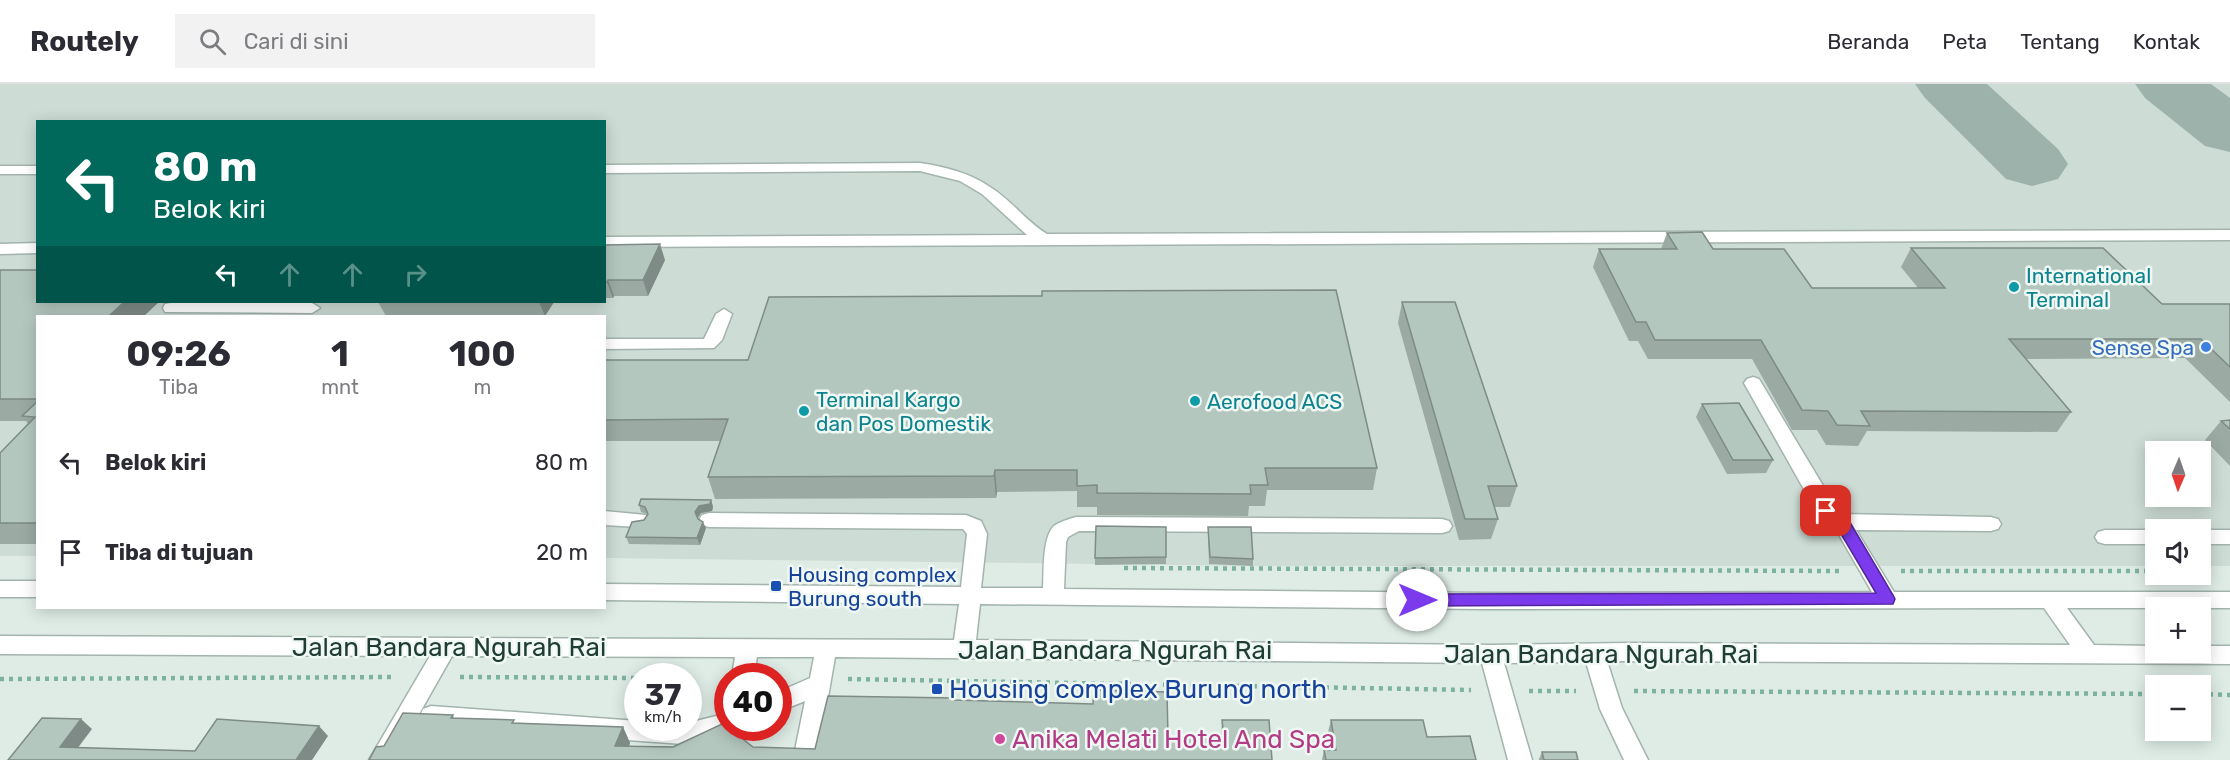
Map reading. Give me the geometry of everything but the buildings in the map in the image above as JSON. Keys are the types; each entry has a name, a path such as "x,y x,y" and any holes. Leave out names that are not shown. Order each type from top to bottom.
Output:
{"street":[{"path":"606,169 920,167 965,178 987,191 1024,226 1044,239"},
{"path":"0,170 36,170"},
{"path":"606,242 2230,235"},
{"path":"0,249 36,249"},
{"path":"171,308 312,309"},
{"path":"606,344 708,344 714,340 724,314"},
{"path":"1753,383 1826,511 1834,521 1842,523 1990,524"},
{"path":"606,518 639,520"},
{"path":"709,520 966,522 974,526 977,534 968,596 964,650"},
{"path":"1842,523 1887,599"},
{"path":"1053,596 1056,542 1060,532 1076,524 1442,526"},
{"path":"2105,537 2145,537"},
{"path":"2211,537 2230,537"},
{"path":"0,590 36,589"},
{"path":"606,592 1484,601 2230,600"},
{"path":"2049,600 2088,654"},
{"name":"Jalan Bandara Ngurah Rai","path":"0,645 1491,654 2230,655"},
{"path":"381,760 446,647"},
{"path":"745,663 747,648"},
{"path":"805,760 826,649"},
{"path":"1594,653 1611,709 1636,760"},
{"path":"1491,654 1520,760"},
{"path":"792,696 818,684"},
{"path":"407,715 683,734 714,727"}],"path":[{"path":"1115,568 2145,571"},
{"path":"0,678 624,678"},
{"path":"2211,694 2230,695"}],"shaded area":[{"path":"0,84 2230,84 2230,566 2211,566 2211,519 2145,519 2145,566 1253,566 606,558 606,315 36,315 36,556 0,556"}],"taxiway":[{"path":"1948,84 2032,164"},
{"path":"2168,84 2230,131"}],"place":[{"name":"International Terminal","path":"2014,287"},
{"name":"Sense Spa","path":"2206,347"},
{"name":"Aerofood ACS","path":"1195,401"},
{"name":"Terminal Kargo dan Pos Domestik","path":"804,411"},
{"name":"Housing complex Burung south","path":"776,586"},
{"name":"Housing complex Burung north","path":"937,689"},
{"name":"Anika Melati Hotel And Spa","path":"1000,739"}],"route":[{"path":"1417,600 1887,599 1842,523 1834,521 1826,511"}]}
